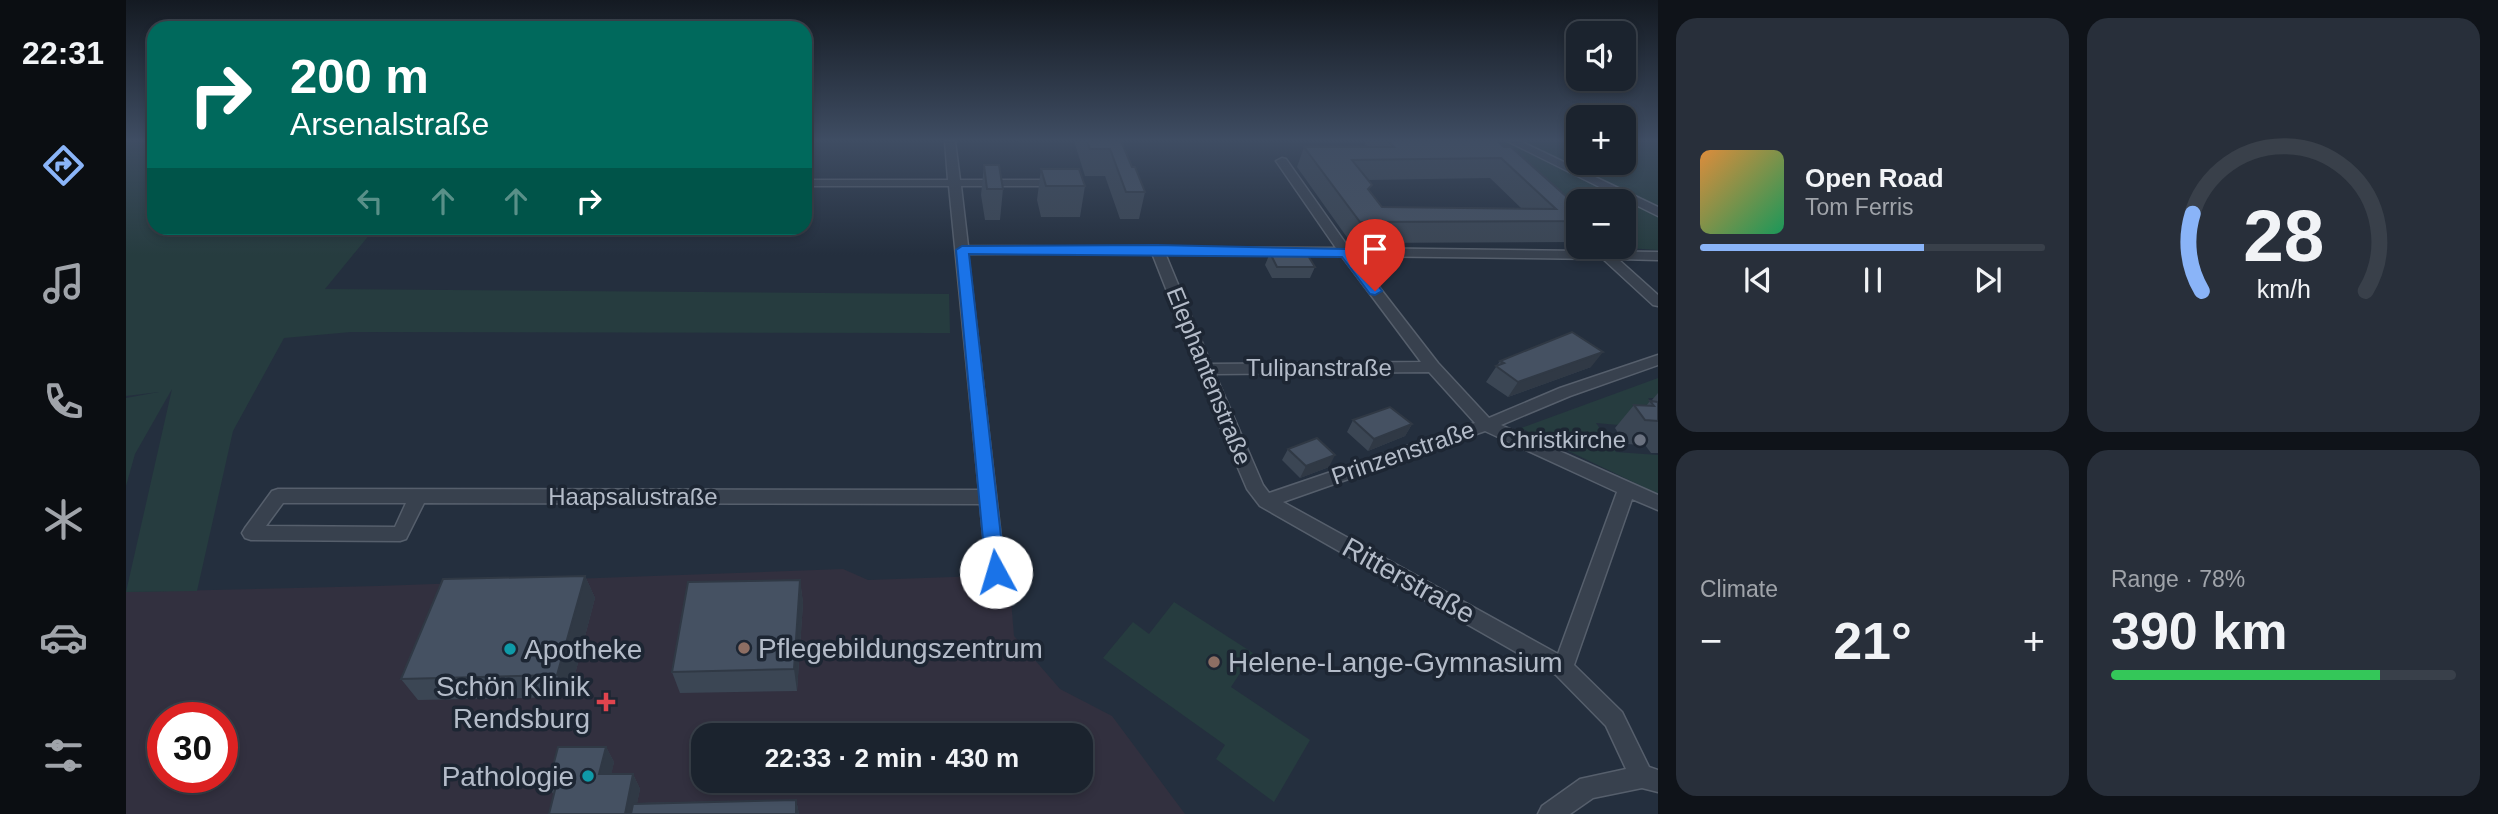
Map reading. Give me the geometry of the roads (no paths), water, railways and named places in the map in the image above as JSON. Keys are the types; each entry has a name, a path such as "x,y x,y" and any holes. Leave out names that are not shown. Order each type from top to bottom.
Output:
{"street":[{"path":"954,179 996,572"},
{"path":"1294,179 1433,368 1486,425 1658,503"},
{"path":"1590,179 1658,212"},
{"path":"812,183 1053,183"},
{"path":"962,250 1157,249 1566,256"},
{"name":"Elephantenstraße","path":"1157,249 1256,489 1266,500"},
{"path":"1636,256 1658,256"},
{"path":"1610,259 1658,302"},
{"name":"Prinzenstraße","path":"1266,500 1486,425 1565,392 1658,360"},
{"name":"Tulipanstraße","path":"1206,369 1433,368"},
{"path":"1563,668 1628,488"},
{"name":"Haapsalustraße","path":"418,497 400,534 251,533 278,496 988,497"},
{"name":"Ritterstraße","path":"1266,500 1563,668 1614,719 1650,779"},
{"path":"1550,814 1588,787 1650,779"}],"place":[{"name":"Christkirche","path":"1640,440"},
{"name":"Pflegebildungszentrum","path":"744,648"},
{"name":"Apotheke","path":"510,649"},
{"name":"Helene-Lange-Gymnasium","path":"1214,662"},
{"name":"Schön Klinik Rendsburg","path":"606,702"},
{"name":"Pathologie","path":"588,776"}]}
